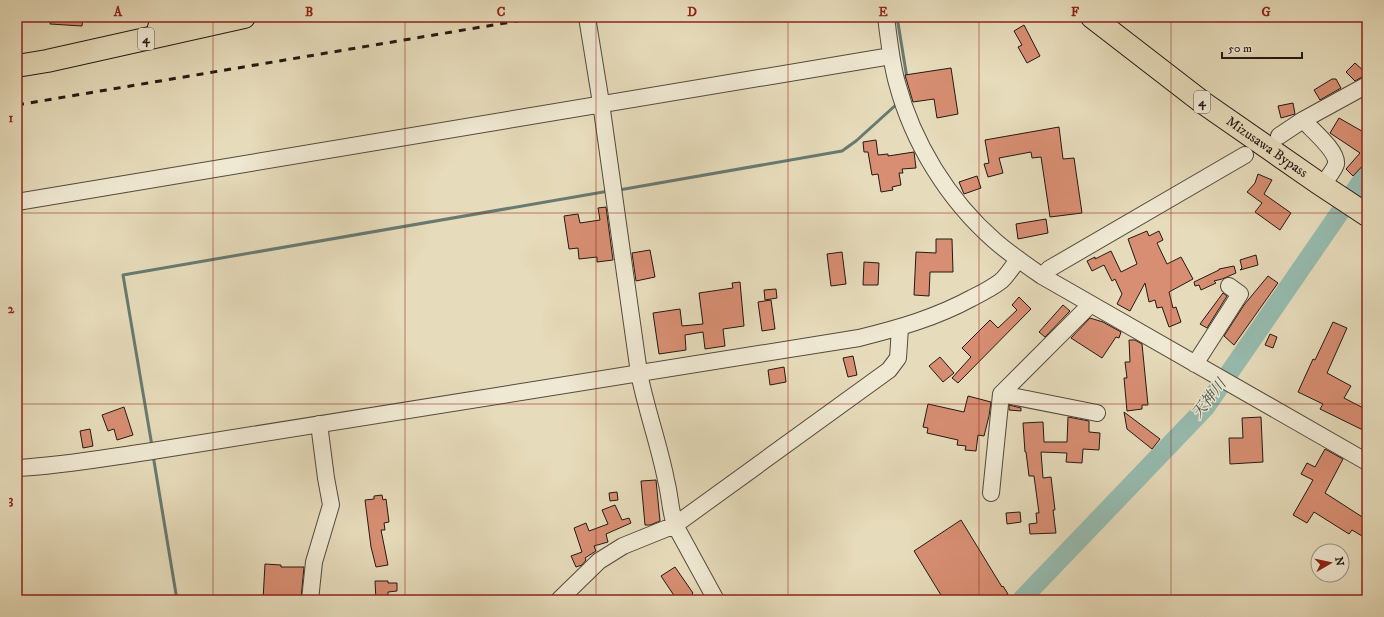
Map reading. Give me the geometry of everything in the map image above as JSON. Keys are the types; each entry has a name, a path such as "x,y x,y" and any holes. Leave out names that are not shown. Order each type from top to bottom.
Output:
{"highway":[{"name":"4","path":"17,66 47,61 244,17"},
{"name":"Mizusawa Bypass","path":"1092,17 1202,102 1367,215"}],"main road":[{"path":"47,61 191,17"}],"street":[{"path":"587,17 601,103 639,373 644,397 666,480 671,515 716,600"},
{"path":"886,17 896,82 915,134 940,178 962,208 995,242 1042,276 1367,462"},
{"path":"17,202 601,103 891,56"},
{"path":"1279,136 1303,120 1367,85"},
{"path":"1303,120 1331,149 1336,157 1335,166 1326,188"},
{"path":"1042,276 1049,269 1245,155"},
{"path":"17,468 84,461 859,338 900,328 959,305 991,288 1002,280 1018,260"},
{"path":"1195,364 1240,294 1229,286"},
{"path":"992,493 1001,394 1091,304"},
{"path":"559,600 599,561 623,546 675,525 889,370 898,358 900,328"},
{"path":"1001,394 1097,413"},
{"path":"310,600 314,562 331,505 319,424"}],"building":[{"path":"51,17 83,17 82,26 50,24"},
{"path":"1024,25 1040,56 1027,63 1018,47 1022,45 1014,31"},
{"path":"1355,63 1366,73 1355,81 1346,72"},
{"path":"951,68 958,114 937,118 934,99 913,102 905,75"},
{"path":"1332,79 1336,79 1341,88 1320,100 1314,90"},
{"path":"1293,103 1295,114 1281,118 1278,106"},
{"path":"1339,118 1367,134 1367,161 1353,176 1346,169 1360,153 1330,133"},
{"path":"1059,127 1063,159 1074,158 1082,213 1050,217 1041,157 1032,158 1031,152 999,158 1003,173 988,177 984,164 989,163 985,140"},
{"path":"876,140 878,155 888,154 888,156 914,152 916,168 902,169 903,173 899,173 901,185 892,187 893,190 881,192 878,174 872,175 868,152 864,152 863,142"},
{"path":"1258,174 1272,180 1264,194 1291,213 1280,230 1255,212 1262,203 1247,192 1255,183"},
{"path":"977,176 981,188 964,194 959,182"},
{"path":"606,207 613,260 597,262 597,257 579,259 578,248 569,249 564,216 578,214 580,223 600,220 598,208"},
{"path":"1046,219 1048,233 1018,239 1016,224"},
{"path":"1147,231 1149,236 1159,231 1163,240 1157,243 1167,264 1181,257 1193,279 1169,292 1173,308 1176,307 1181,322 1169,327 1162,307 1157,308 1155,300 1149,302 1145,283 1130,311 1117,304 1122,294 1115,279 1112,281 1104,265 1092,271 1087,261 1095,257 1095,259 1111,251 1121,272 1137,264 1128,239"},
{"path":"936,239 952,239 953,272 930,272 929,296 914,295 916,252 936,253"},
{"path":"650,250 655,277 636,281 632,253"},
{"path":"842,252 846,284 831,286 827,254"},
{"path":"1256,255 1258,265 1240,270 1242,268 1240,260"},
{"path":"864,262 879,263 878,285 863,285"},
{"path":"1234,266 1236,273 1214,281 1216,283 1201,290 1199,285 1195,286 1194,282 1219,269"},
{"path":"1268,276 1278,283 1234,345 1224,336 1244,305"},
{"path":"740,282 744,326 723,329 725,346 705,349 703,332 685,335 686,350 659,354 653,313 680,309 682,326 703,324 699,293 733,288 732,283"},
{"path":"776,289 777,298 765,300 764,290"},
{"path":"1223,293 1227,296 1207,328 1200,324"},
{"path":"1019,297 1031,309 958,383 952,378 971,357 962,348 990,320 998,328 1017,310 1012,305"},
{"path":"771,300 775,329 762,331 758,302"},
{"path":"1063,305 1070,311 1045,337 1039,332"},
{"path":"1090,318 1103,322 1121,332 1119,338 1116,337 1102,358 1071,338"},
{"path":"1333,322 1347,328 1327,373 1351,386 1344,398 1367,410 1367,432 1320,409 1323,404 1298,392 1313,359 1315,360"},
{"path":"1270,334 1277,337 1273,348 1265,345"},
{"path":"1129,340 1135,340 1142,344 1148,405 1142,405 1142,409 1127,411 1124,378 1127,378 1125,362 1130,362"},
{"path":"853,356 857,375 848,377 843,358"},
{"path":"940,357 954,373 943,382 929,366"},
{"path":"784,367 786,382 770,385 768,370"},
{"path":"968,396 991,402 984,436 978,435 976,451 965,450 966,446 957,445 958,440 927,433 928,428 923,427 928,404 964,412"},
{"path":"1009,405 1021,408 1021,411 1009,410"},
{"path":"124,407 133,435 117,440 114,429 108,431 102,415"},
{"path":"1124,412 1160,439 1152,449 1127,429"},
{"path":"1068,417 1089,421 1089,432 1100,433 1099,450 1083,449 1082,463 1066,462 1067,453 1041,452 1043,478 1051,477 1056,533 1030,534 1029,524 1037,523 1036,513 1039,513 1034,476 1029,476 1025,452 1023,423 1043,422 1044,442 1067,442"},
{"path":"1261,417 1263,462 1230,464 1229,438 1243,438 1242,418"},
{"path":"90,429 93,446 83,448 80,431"},
{"path":"1325,449 1343,459 1325,493 1367,520 1367,539 1352,530 1349,534 1314,512 1307,523 1293,515 1313,480 1301,474 1307,463 1315,467"},
{"path":"656,480 660,521 650,525 645,525 641,481"},
{"path":"617,492 618,500 610,501 609,493"},
{"path":"382,495 383,500 386,499 389,522 384,523 385,530 381,530 388,565 376,567 371,547 365,500 374,499 374,496"},
{"path":"615,505 622,520 629,518 631,523 606,534 608,542 594,546 596,551 585,558 586,560 582,565 576,567 571,556 582,552 574,528 586,523 589,531 608,524 602,510"},
{"path":"1020,512 1021,522 1007,524 1006,513"},
{"path":"961,520 1002,587 1003,586 1008,594 998,600 944,600 914,551"},
{"path":"265,564 281,565 281,567 304,567 301,599 263,600"},
{"path":"675,567 697,600 677,600 661,576"},
{"path":"375,581 397,583 397,591 388,592 388,600 376,600"}],"waterway":[{"path":"897,17 907,78"},
{"path":"619,190 842,151 856,141 898,103"},
{"name":"天神川","path":"1021,600 1205,408 1367,173"},
{"path":"152,446 123,275 609,191"},
{"path":"153,455 177,600"}],"railway":[{"path":"17,105 541,17"}]}
